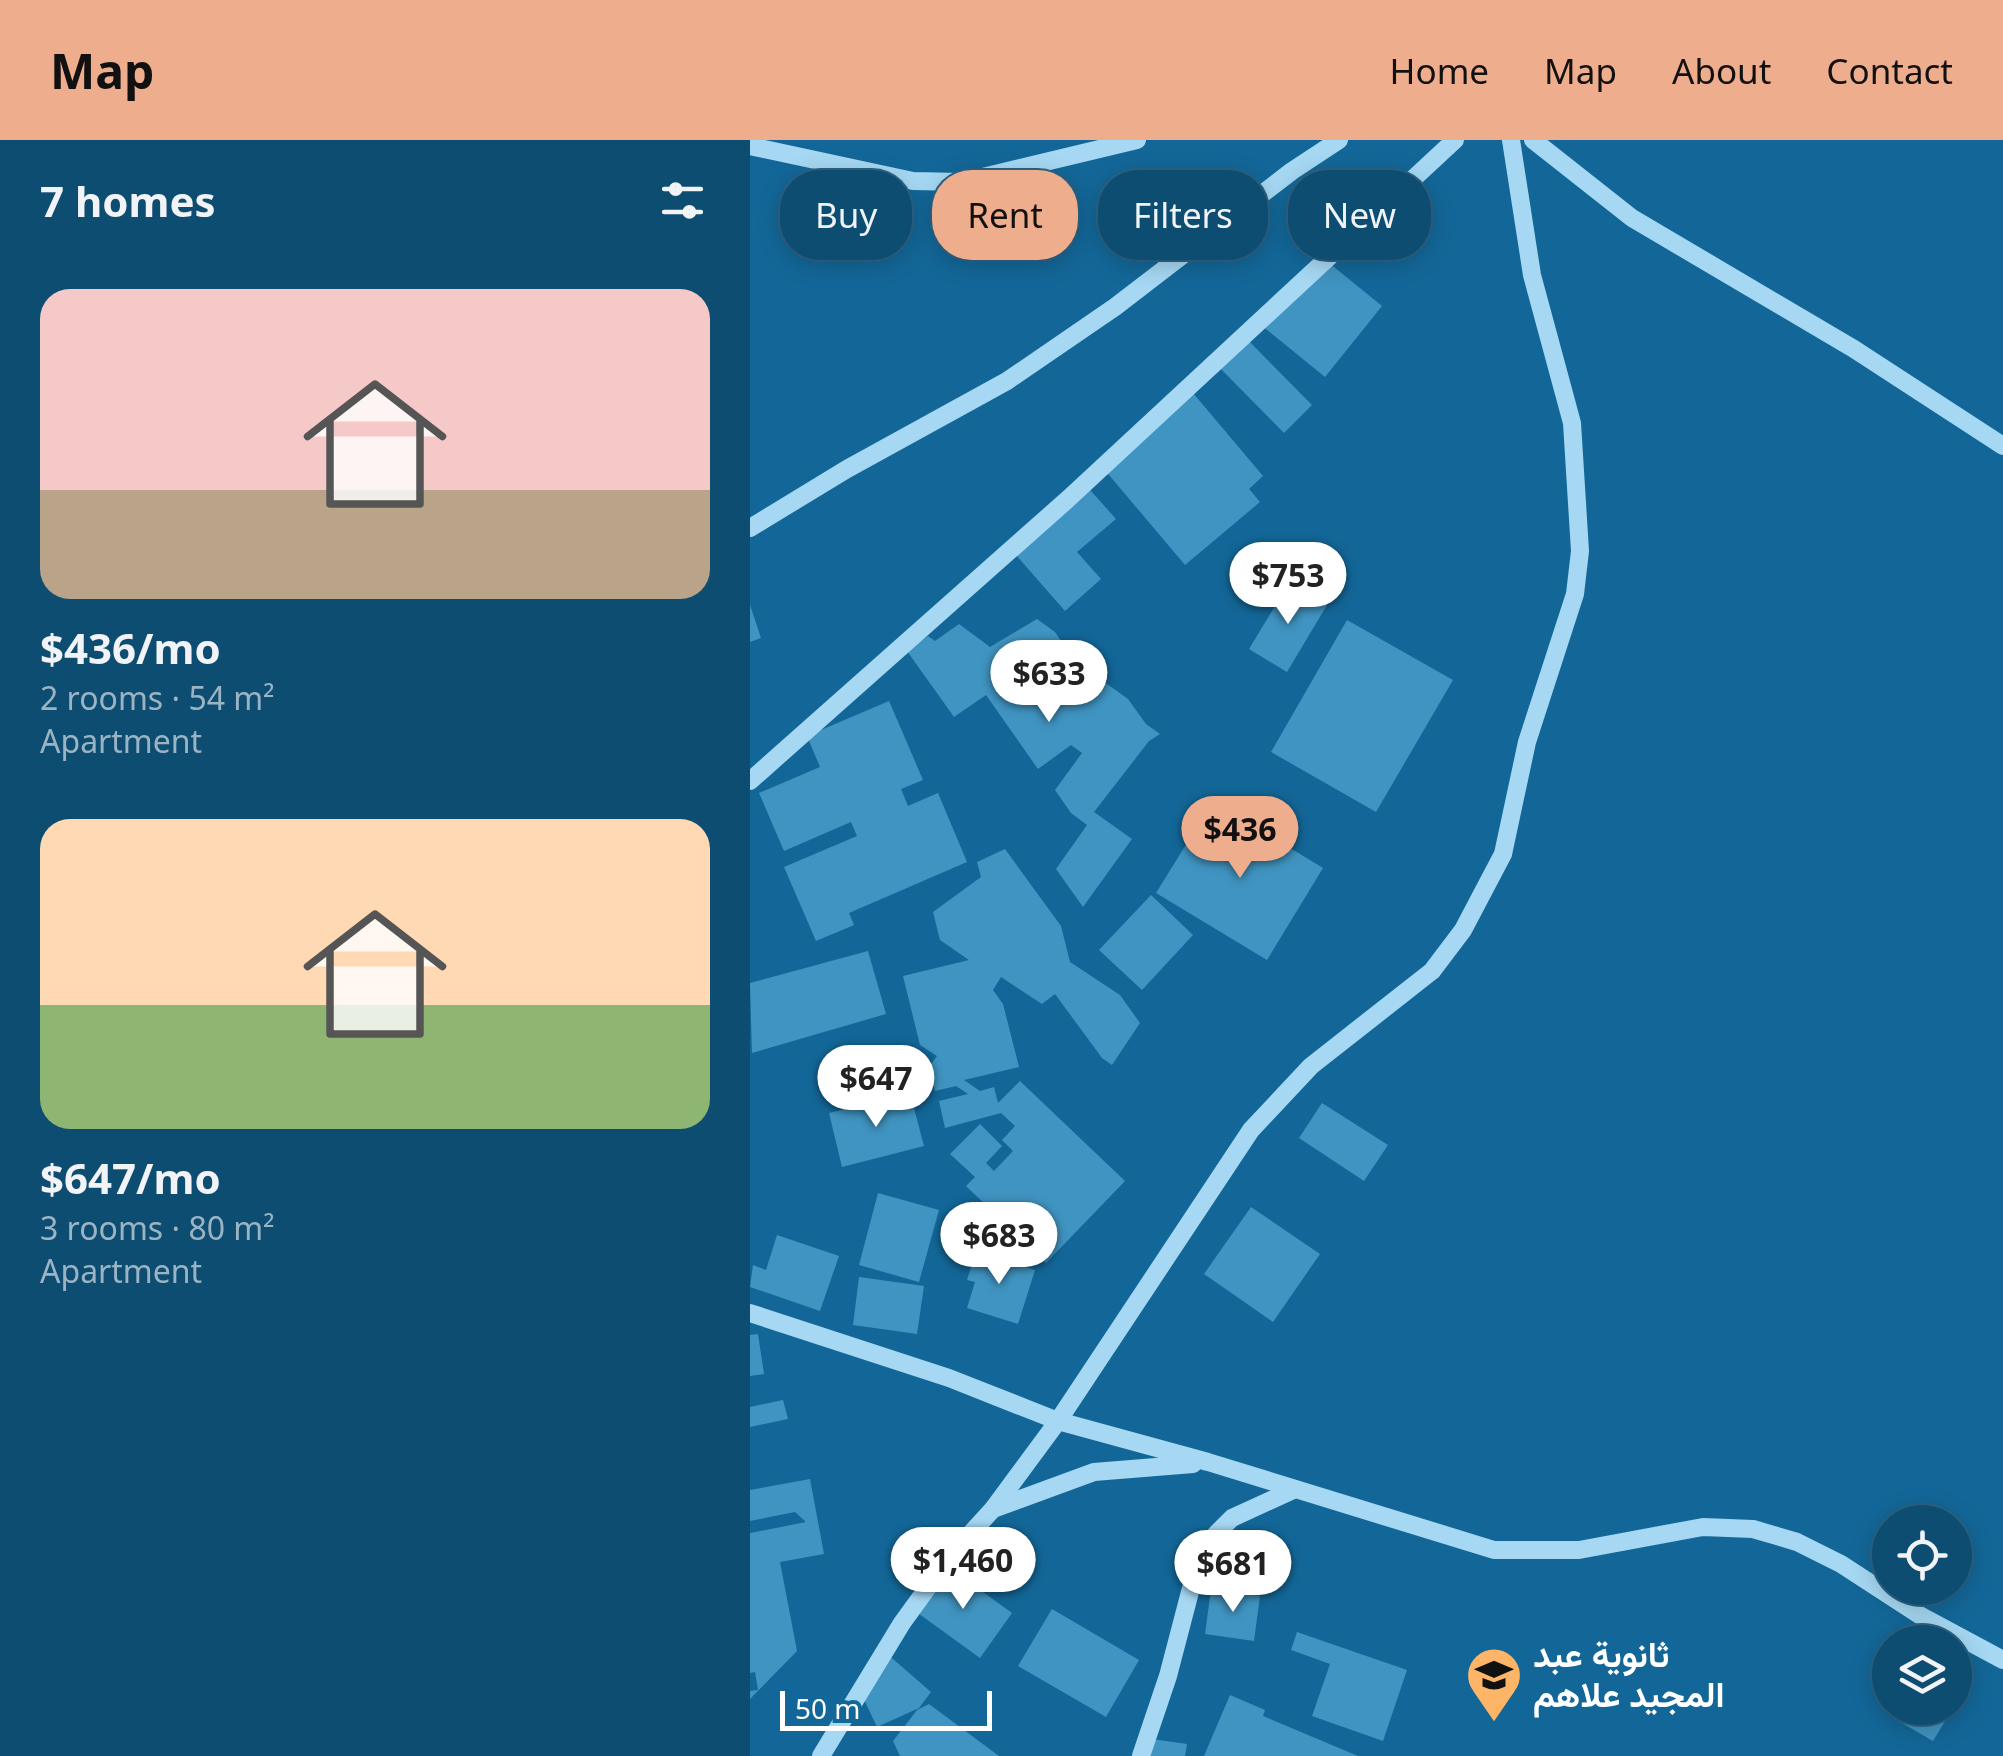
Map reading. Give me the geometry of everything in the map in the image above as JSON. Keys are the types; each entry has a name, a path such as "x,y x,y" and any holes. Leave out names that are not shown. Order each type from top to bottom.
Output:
{"street":[{"path":"1080,140 1102,146"},
{"path":"750,146 914,181 962,182 1138,140"},
{"path":"750,528 847,469 1007,382 1340,140"},
{"path":"750,780 1068,499 1455,140"},
{"path":"820,1756 902,1623 1058,1421 1251,1130 1311,1066 1432,971 1463,930 1503,854 1526,742 1575,594 1580,551 1572,423 1532,276 1511,140"},
{"path":"1533,140 1632,218 1854,349 2003,446"},
{"path":"750,1314 950,1378 1058,1421 1208,1462 1494,1550 1579,1550 1703,1527 1753,1529 1797,1542 1840,1564 1921,1616 2003,1660"},
{"path":"993,1509 1094,1472 1208,1462"},
{"path":"1141,1756 1168,1676 1196,1568 1216,1534 1232,1518 1293,1490"}],"building":[{"path":"1313,260 1325,260 1382,306 1325,377 1261,325"},
{"path":"1240,332 1312,405 1284,433 1212,360"},
{"path":"1188,387 1263,476 1249,489 1260,502 1185,565 1098,462"},
{"path":"1083,482 1116,519 1077,552 1101,579 1065,611 1009,547"},
{"path":"1289,583 1327,605 1287,672 1249,649"},
{"path":"750,605 761,638 750,642"},
{"path":"1037,619 1055,632 1075,661 1128,699 1146,724 1160,734 1149,741 1094,812 1132,839 1083,907 1056,869 1087,825 1071,813 1055,790 1082,753 1071,745 1038,769 986,695 954,717 907,651 928,636 935,641 959,624 990,647"},
{"path":"1347,620 1453,680 1376,812 1271,752"},
{"path":"889,701 923,780 901,789 908,806 938,793 967,862 849,913 854,925 816,941 784,867 857,836 851,822 784,851 759,793 820,767 807,736"},
{"path":"1213,801 1323,868 1267,960 1156,893"},
{"path":"1005,849 1061,926 1070,962 1120,995 1140,1023 1112,1065 1102,1058 1055,994 1042,1004 1001,977 993,990 1003,1004 1019,1067 964,1080 980,1091 994,1087 998,1103 1020,1081 1125,1181 1046,1263 966,1186 975,1177 950,1154 980,1124 1002,1146 986,1163 994,1171 1013,1151 1002,1140 1015,1126 1001,1113 945,1128 939,1101 968,1094 956,1086 935,1091 928,1068 937,1056 920,1045 903,976 969,960 940,940 933,912 981,877 977,862"},
{"path":"1151,895 1193,935 1142,990 1099,950"},
{"path":"868,951 886,1014 752,1053 750,983"},
{"path":"910,1093 924,1146 842,1167 829,1113"},
{"path":"1322,1103 1388,1145 1364,1181 1299,1138"},
{"path":"878,1193 939,1210 919,1282 859,1265"},
{"path":"1251,1207 1320,1254 1273,1322 1204,1274"},
{"path":"777,1235 839,1256 820,1311 750,1287 753,1265 766,1270"},
{"path":"976,1251 1035,1270 1018,1324 967,1308 975,1282 967,1280"},
{"path":"859,1277 924,1286 917,1334 853,1325"},
{"path":"758,1334 764,1374 750,1376 750,1335"},
{"path":"783,1400 788,1419 750,1427 750,1407"},
{"path":"810,1479 824,1554 780,1562 797,1651 750,1699 750,1691 758,1690 755,1672 750,1673 750,1533 806,1522 795,1512 750,1521 750,1490"},
{"path":"947,1566 1012,1613 980,1658 915,1611"},
{"path":"1211,1589 1260,1596 1254,1641 1205,1634"},
{"path":"1052,1609 1139,1660 1106,1717 1018,1666"},
{"path":"1297,1632 1407,1670 1383,1741 1312,1716 1330,1664 1291,1650"},
{"path":"886,1653 931,1692 919,1708 877,1727 859,1689"},
{"path":"1230,1695 1265,1710 1263,1716 1358,1756 1204,1756"},
{"path":"929,1704 999,1756 900,1756 893,1741 917,1710"},
{"path":"1905,1725 1943,1725 1933,1741"},
{"path":"1152,1739 1187,1744 1185,1756 1150,1756"}],"place":[{"name":"ثانوية عبد المجيد علاهم","path":"1494,1724"}]}
